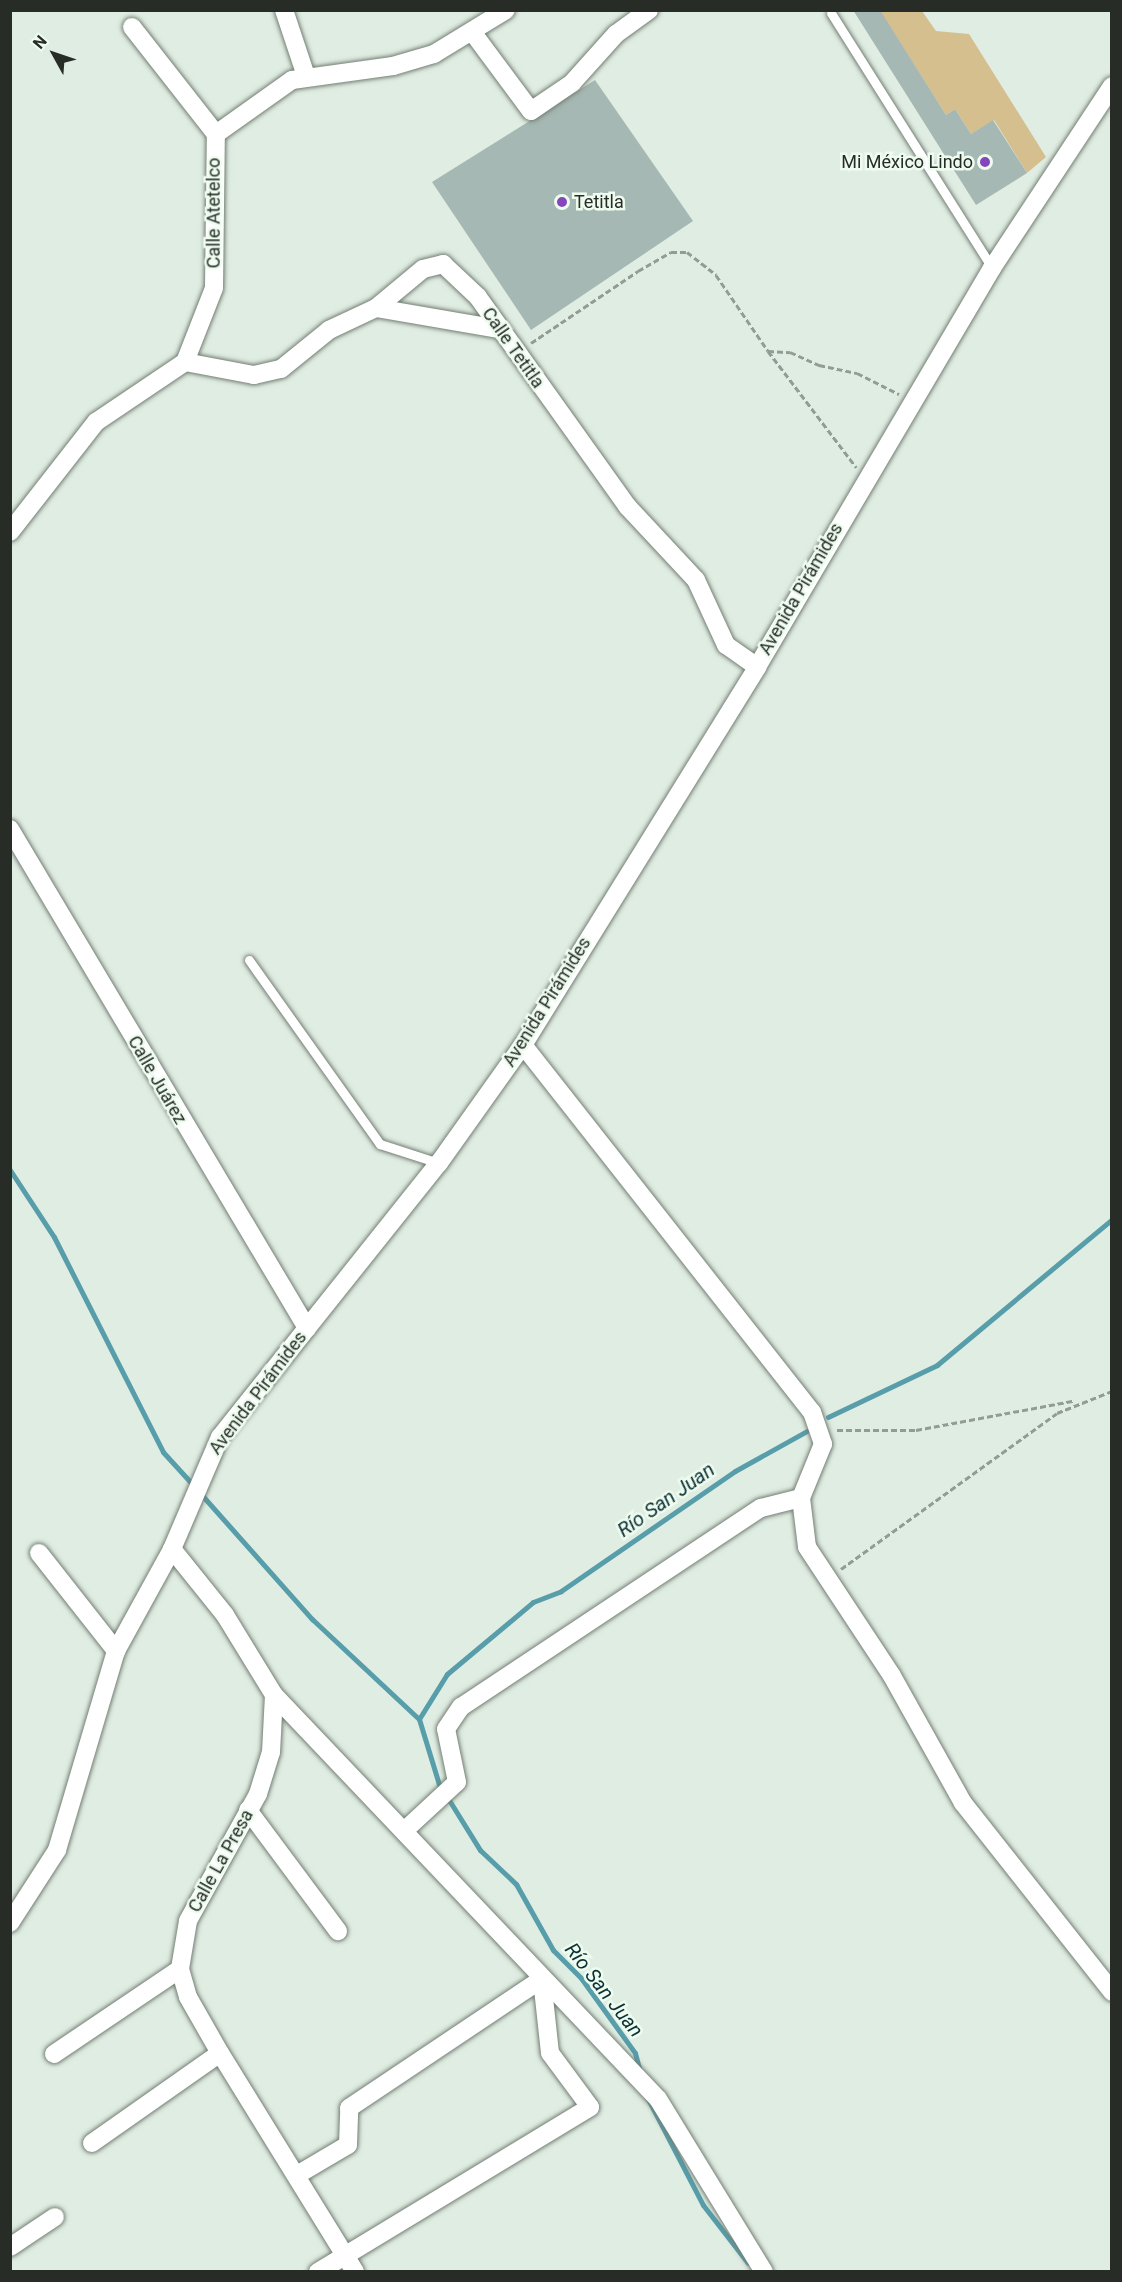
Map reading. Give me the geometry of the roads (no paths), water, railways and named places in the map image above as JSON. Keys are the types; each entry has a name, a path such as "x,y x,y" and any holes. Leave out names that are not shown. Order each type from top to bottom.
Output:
{"street":[{"path":"284,10 306,76"},
{"name":"Calle Atetelco","path":"185,362 214,288 216,134 279,87 306,76 393,66 473,33 506,10"},
{"path":"473,33 531,111 572,83 616,34 649,10"},
{"path":"132,27 216,134"},
{"name":"Avenida Pirámides","path":"10,1923 57,1851 116,1651 172,1549 220,1437 439,1163 523,1045 757,667 864,478 992,268 1112,86"},
{"name":"Calle Tetitla","path":"185,362 268,374 297,360 329,330 376,308 423,269 443,264 461,277 627,506 696,580 726,645 757,667"},
{"path":"376,308 499,329"},
{"path":"10,532 96,422 185,362"},
{"name":"Calle Juárez","path":"10,829 307,1328"},
{"path":"523,1045 804,1399 820,1429 820,1460 801,1498 807,1548 892,1676 963,1803 1112,1992"},
{"path":"404,1831 457,1782 446,1729 461,1707 761,1508 801,1498"},
{"path":"172,1549 225,1615 274,1695 658,2099 764,2271"},
{"path":"39,1553 116,1651"},
{"name":"Calle La Presa","path":"274,1695 271,1752 248,1810 188,1921 180,1969 188,1997 220,2053 355,2271"},
{"path":"248,1810 338,1931"},
{"path":"54,2054 180,1969"},
{"path":"318,2271 590,2107 550,2052 542,1979"},
{"path":"297,2175 348,2145 349,2108 542,1979"},
{"path":"92,2143 220,2053"},
{"path":"10,2247 55,2217"}],"lane":[{"path":"831,13 992,268"},
{"path":"249,960 380,1144 439,1163"}],"waterway":[{"path":"10,1170 54,1237 163,1452 194,1486"},
{"name":"Río San Juan","path":"828,1417 937,1365 1112,1219"},
{"name":"Río San Juan","path":"441,1791 419,1719 447,1674 533,1602 561,1591 735,1471 807,1431"},
{"path":"200,1493 312,1619 419,1719"},
{"name":"Río San Juan","path":"449,1800 480,1850 516,1884 553,1950 581,1978 635,2053 640,2072"},
{"name":"Río San Juan","path":"646,2095 703,2205 748,2263"}],"place":[{"name":"Mi México Lindo","path":"985,162"},
{"name":"Tetitla","path":"562,202"}]}
